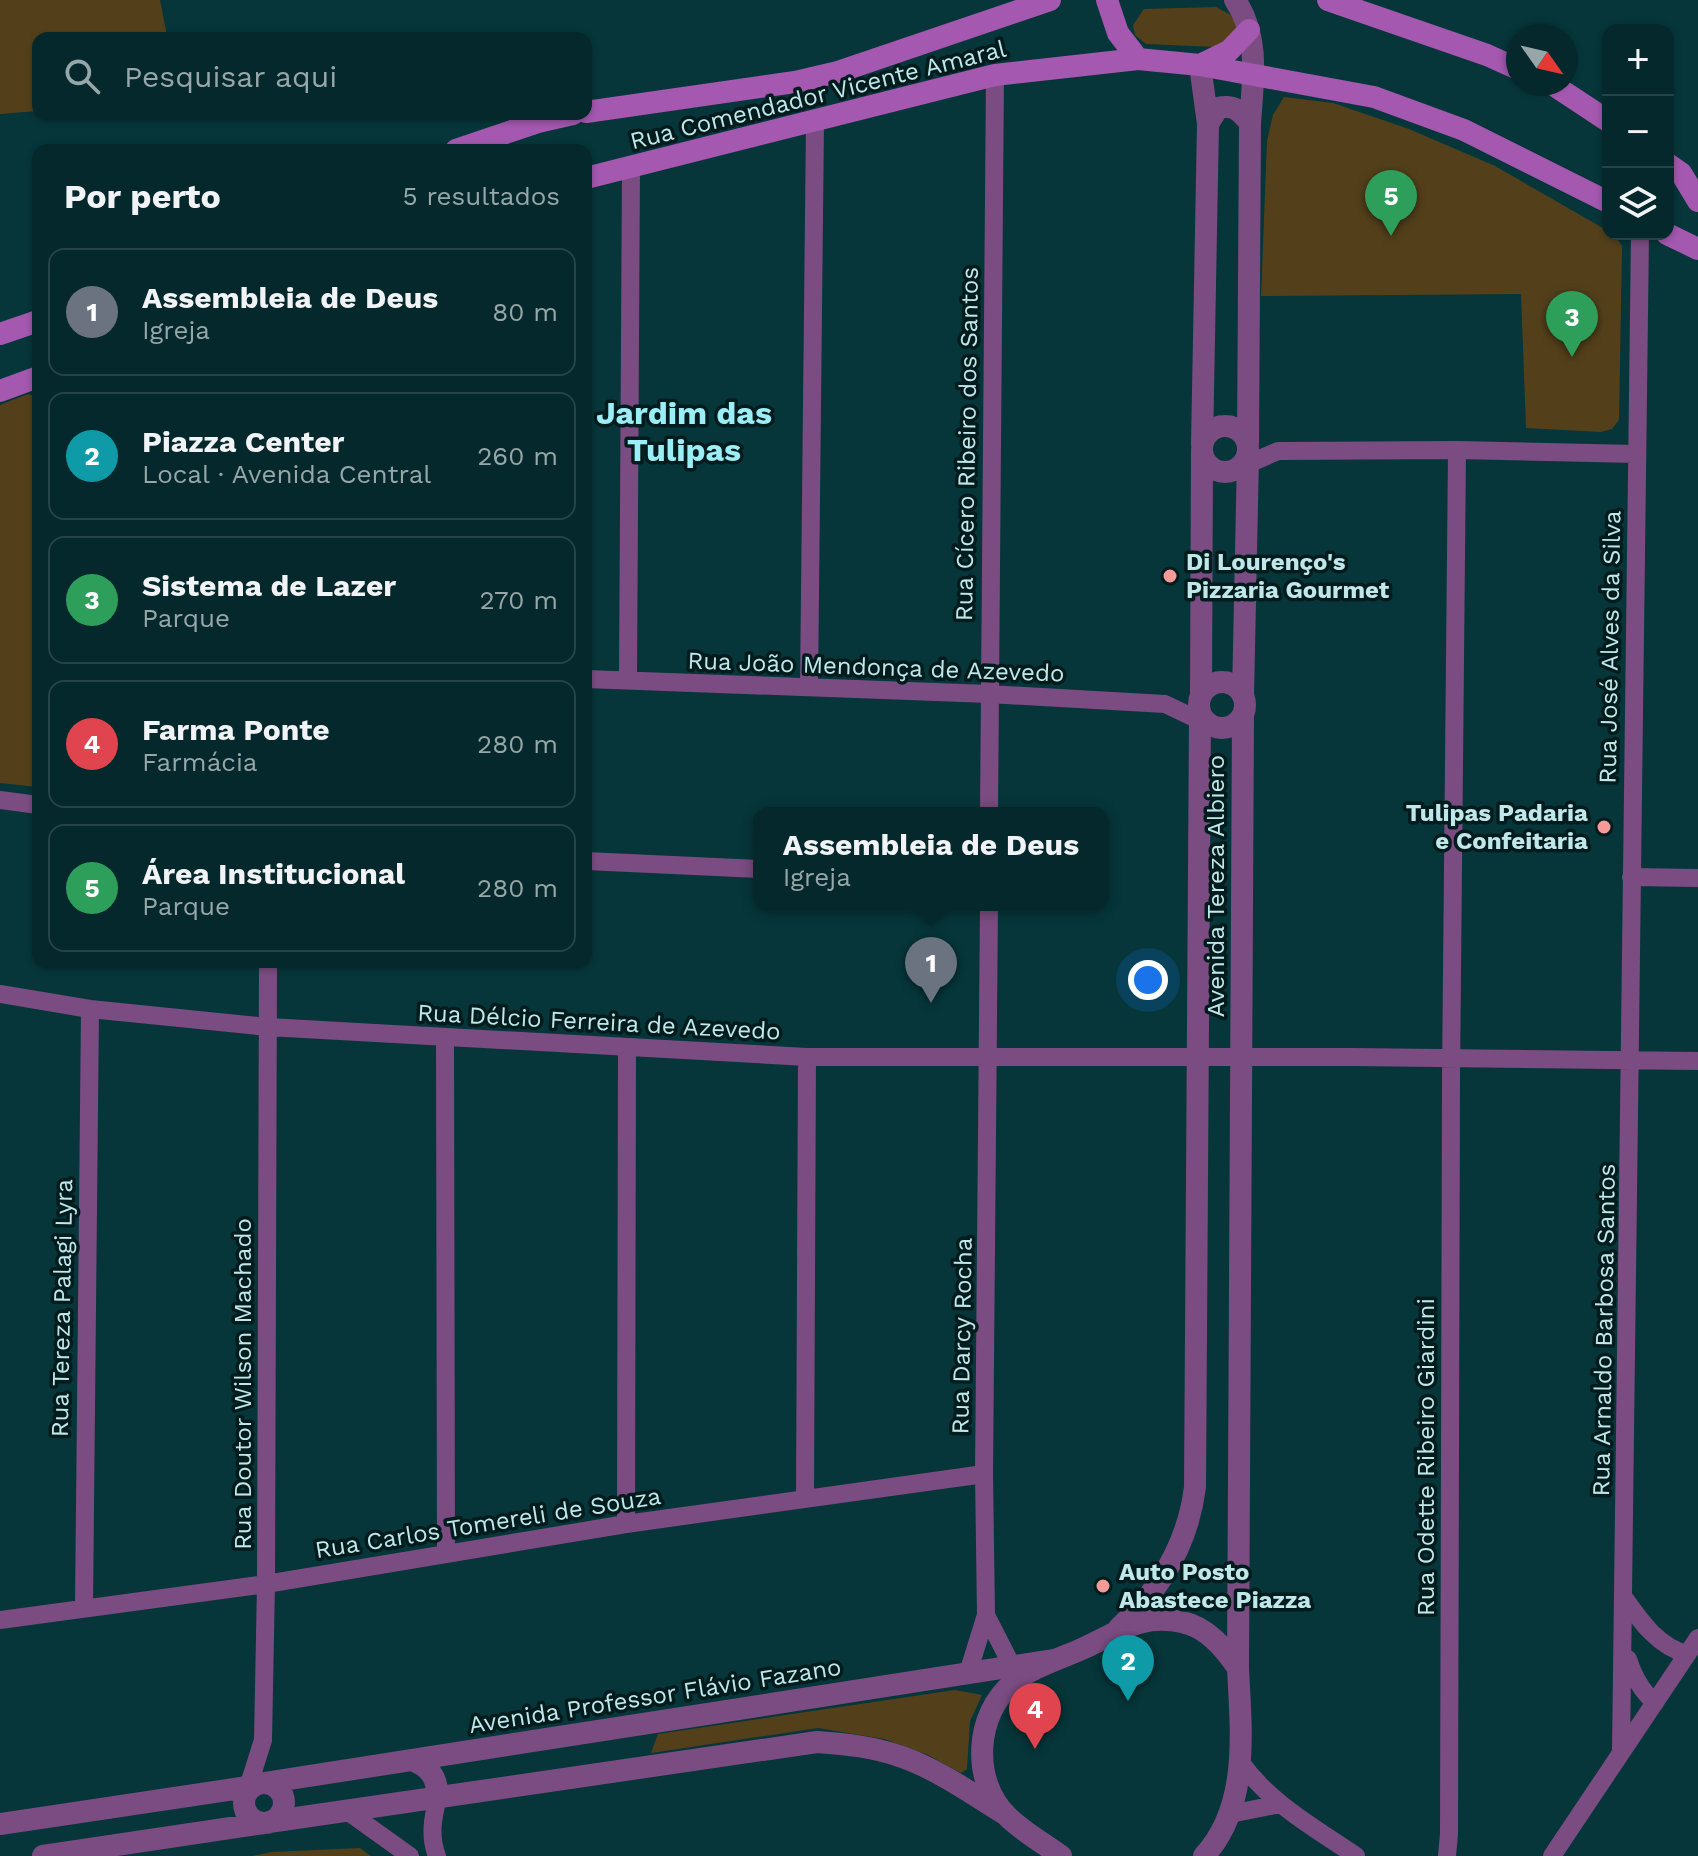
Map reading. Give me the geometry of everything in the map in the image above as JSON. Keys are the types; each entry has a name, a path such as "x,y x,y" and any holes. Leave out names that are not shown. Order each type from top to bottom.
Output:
{"main road":[{"name":"Rua Comendador Vicente Amaral","path":"592,111 795,82 838,72 1050,0"},
{"path":"1097,0 1138,59"},
{"path":"1107,0 1118,33"},
{"path":"1118,0 1118,33"},
{"path":"1328,0 1506,64"},
{"path":"1200,65 1229,51 1249,30"},
{"name":"Rua Comendador Vicente Amaral","path":"592,177 995,75 1138,59 1200,65 1374,97 1464,130 1602,199"},
{"path":"1570,96 1602,117"},
{"path":"474,144 547,120"},
{"path":"1674,168 1681,173 1698,201"},
{"path":"1674,237 1698,249"},
{"path":"0,334 32,323"},
{"path":"0,391 32,379"}],"street":[{"path":"1235,0 1249,30 1254,74"},
{"name":"Avenida Tereza Albiero","path":"1119,1628 1147,1600 1174,1559 1192,1511 1195,1487 1204,704 1202,448 1208,124 1200,65"},
{"name":"Avenida Tereza Albiero","path":"1204,1856 1230,1814 1240,1761 1245,450 1250,119 1254,74"},
{"name":"Rua Cícero Ribeiro dos Santos","path":"989,807 995,75"},
{"path":"1208,124 1218,108 1226,105 1250,119 1259,97 1267,89 1286,80"},
{"path":"809,687 815,122"},
{"path":"628,680 631,167"},
{"name":"Rua José Alves da Silva","path":"1630,1060 1640,240"},
{"path":"1228,426 1245,450 1226,473 1207,465 1202,448 1209,433 1215,428 1228,426"},
{"path":"1245,450 1636,454"},
{"path":"1245,450 1278,451"},
{"name":"Rua Odette Ribeiro Giardini","path":"1447,1856 1457,450"},
{"name":"Rua João Mendonça de Azevedo","path":"592,679 1204,704"},
{"path":"1218,681 1232,683 1243,706 1229,727 1222,728 1204,704 1218,681"},
{"name":"Rua João Mendonça de Azevedo","path":"1165,704 1204,704"},
{"path":"0,800 32,804"},
{"path":"592,861 753,869"},
{"path":"1631,877 1698,878"},
{"path":"989,911 989,1057"},
{"name":"Rua Doutor Wilson Machado","path":"261,1787 266,1584 268,968"},
{"name":"Rua Délcio Ferreira de Azevedo","path":"0,994 90,1009 268,1027 807,1057 1698,1061"},
{"name":"Rua Tereza Palagi Lyra","path":"84,1607 90,1009"},
{"path":"445,1038 446,1554"},
{"path":"626,1524 627,1047"},
{"path":"805,1497 807,1057"},
{"name":"Rua Darcy Rocha","path":"968,1673 986,1615 984,1474 989,1057"},
{"name":"Rua Arnaldo Barbosa Santos","path":"1621,1753 1630,1060"},
{"name":"Rua Carlos Tomereli de Souza","path":"0,1620 266,1584 805,1497 984,1474"},
{"path":"1625,1599 1665,1645 1687,1654"},
{"name":"Rua Darcy Rocha","path":"986,1615 1012,1666"},
{"path":"1039,1856 1030,1839 1005,1814 984,1772 982,1753 986,1720 1012,1684 1053,1660 1086,1648 1119,1628 1158,1620 1186,1622 1207,1633 1229,1654 1238,1668"},
{"path":"1552,1856 1698,1638"},
{"name":"Rua Arnaldo Barbosa Santos","path":"1623,1645 1635,1678 1643,1692 1655,1703"},
{"name":"Avenida Professor Flávio Fazano","path":"0,1824 261,1787 412,1760 1053,1660"},
{"name":"Rua Doutor Wilson Machado","path":"261,1787 263,1740"},
{"path":"43,1856 817,1742 867,1747 904,1757 1005,1814 1061,1856"},
{"path":"412,1760 424,1764 438,1785 432,1823 437,1856"},
{"path":"1240,1761 1258,1785 1280,1804 1356,1856"},
{"path":"261,1787 283,1797 279,1816 267,1822 249,1816 244,1806 261,1787"},
{"path":"1230,1814 1280,1804"},
{"path":"347,1811 410,1856"}],"shaded area":[{"path":"0,0 160,0 166,32 32,32 32,111 0,114"},
{"path":"1216,7 1233,16 1238,29 1234,37 1216,47 1146,44 1135,35 1133,25 1144,9"},
{"path":"1284,97 1333,103 1409,129 1495,166 1602,228 1602,240 1618,240 1622,246 1619,420 1612,429 1601,432 1526,428 1521,294 1261,296 1267,141 1273,115"},
{"path":"32,395 32,786 0,783 0,405"},
{"path":"955,1690 982,1695 970,1721 967,1769 961,1773 928,1755 884,1739 818,1728 651,1753 658,1734"},
{"path":"360,1848 371,1856 252,1856 272,1852"}],"place":[{"name":"Área Institucional","path":"1391,236"},
{"name":"Sistema de Lazer","path":"1572,357"},
{"name":"Di Lourenço's Pizzaria Gourmet","path":"1170,576"},
{"name":"Tulipas Padaria e Confeitaria","path":"1604,827"},
{"name":"Assembleia de Deus","path":"931,1003"},
{"name":"Auto Posto Abastece Piazza","path":"1103,1586"},
{"name":"Piazza Center","path":"1128,1701"},
{"name":"Farma Ponte","path":"1035,1749"}],"district":[{"name":"Jardim das Tulipas","path":"684,432"}]}
